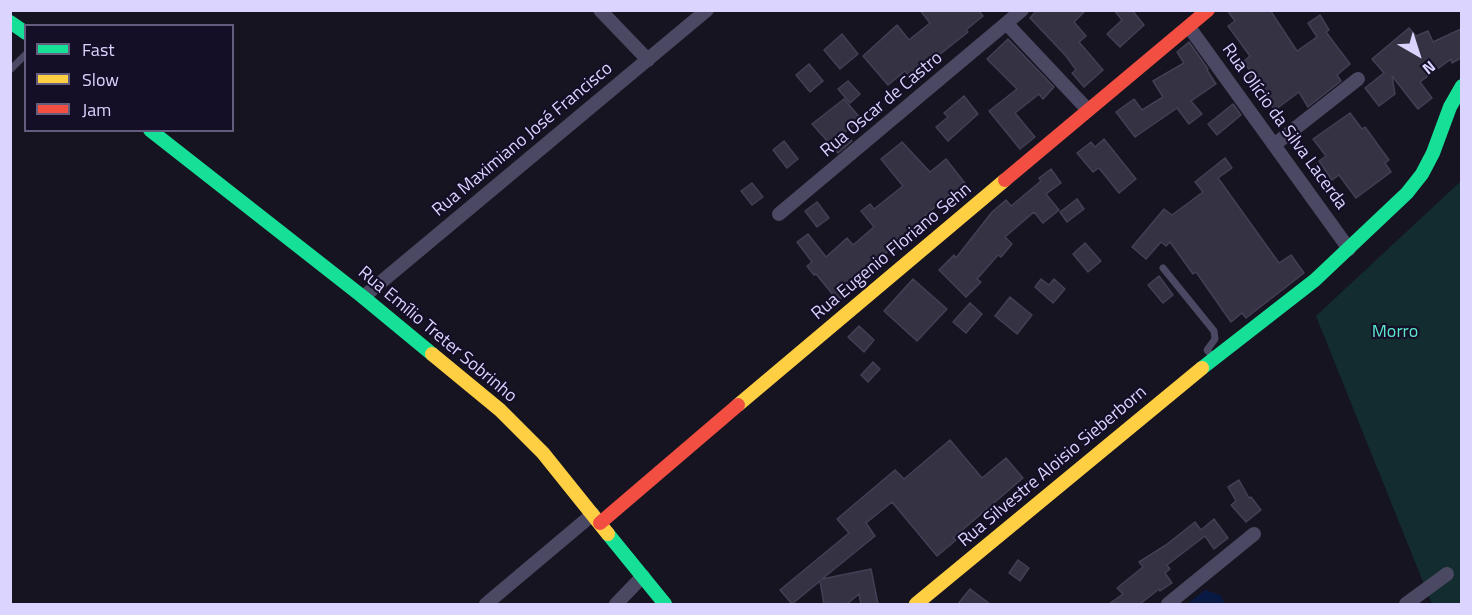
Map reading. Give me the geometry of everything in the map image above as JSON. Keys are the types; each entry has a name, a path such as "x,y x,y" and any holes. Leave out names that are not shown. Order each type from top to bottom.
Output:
{"street":[{"path":"600,10 648,60"},
{"name":"Rua Maximiano José Francisco","path":"363,297 707,10"},
{"name":"Rua Eugenio Floriano Sehn","path":"597,518 661,469 1208,10"},
{"path":"1012,16 1088,110"},
{"name":"Rua Oscar de Castro","path":"779,214 1012,16"},
{"path":"10,22 24,32"},
{"name":"Rua Olício da Silva Lacerda","path":"1188,27 1350,249"},
{"path":"1274,145 1358,79"},
{"name":"Rua Silvestre Aloisio Sieberborn","path":"916,604 1214,358 1315,280 1350,249 1407,194 1422,174 1433,153 1449,107 1461,86"},
{"name":"Rua Emílio Treter Sobrinho","path":"153,132 363,297 500,410 543,453 665,604"},
{"path":"486,604 597,518"},
{"path":"1168,604 1254,534"},
{"path":"1406,604 1447,574"},
{"path":"616,604 643,576"}],"lane":[{"path":"11,69 24,56"},
{"path":"1163,268 1214,331 1215,339 1207,350 1214,358"}],"green space":[{"name":"Morro","path":"1461,181 1461,604 1432,604 1316,316"}],"water":[{"path":"1205,590 1220,595 1225,604 1187,604"}],"building":[{"path":"920,10 978,10 983,16 966,30 968,32 929,63 931,66 914,81 905,71 888,85 863,56 897,25 909,40 930,23"},
{"path":"1037,10 1086,10 1074,22 1086,36 1079,42 1103,70 1084,87 1072,73 1076,70 1066,56 1030,18"},
{"path":"1114,10 1132,10 1144,25 1120,47 1107,34 1122,20"},
{"path":"1227,10 1270,10 1297,51 1317,37 1308,23 1320,15 1329,30 1326,32 1350,64 1337,75 1341,81 1308,107 1299,92 1275,110 1249,77 1253,74 1243,62 1250,56 1228,26 1235,21"},
{"path":"1409,28 1416,36 1428,31 1433,42 1461,29 1461,58 1452,63 1451,59 1420,82 1432,98 1418,109 1392,76 1395,94 1379,106 1365,88 1384,73 1372,59"},
{"path":"842,34 858,54 840,69 824,50"},
{"path":"1008,39 1054,87 1043,99 1039,94 1015,113 1035,137 1020,149 989,111 1017,89 987,59"},
{"path":"1189,42 1216,84 1191,101 1202,114 1189,124 1177,108 1135,137 1116,112 1134,99 1142,110 1163,97 1153,81 1184,63 1177,52"},
{"path":"809,64 823,81 810,92 796,75"},
{"path":"848,81 860,94 850,103 838,89"},
{"path":"964,96 978,114 948,141 936,127 948,117 944,113"},
{"path":"844,99 861,119 844,133 852,141 838,153 812,124"},
{"path":"1233,104 1241,115 1217,135 1208,124"},
{"path":"1350,113 1362,129 1365,127 1389,160 1385,163 1391,172 1356,198 1339,175 1332,180 1319,161 1326,156 1313,139"},
{"path":"1104,139 1136,179 1119,193 1099,168 1093,172 1077,153 1091,142 1095,147"},
{"path":"784,141 798,159 787,168 773,150"},
{"path":"902,142 930,172 946,159 971,191 957,203 950,194 920,220 923,224 871,265 874,270 838,301 807,266 812,262 797,242 808,234 826,257 847,238 853,245 874,227 861,211 870,204 874,209 903,186 881,159"},
{"path":"1225,158 1232,168 1218,178 1279,263 1291,255 1304,273 1246,318 1242,313 1231,322 1196,272 1193,274 1170,242 1166,246 1161,242 1146,259 1132,247 1164,209 1172,215 1203,192 1195,182"},
{"path":"1051,169 1061,183 1046,194 1059,210 1043,223 1034,212 1005,237 1012,244 1001,257 998,255 977,279 981,282 966,297 939,270 954,255 956,258 992,212 1006,200 1011,206 1041,181 1039,178"},
{"path":"752,183 763,197 752,205 741,191"},
{"path":"1077,199 1084,209 1067,222 1060,212"},
{"path":"817,202 829,218 817,227 805,211"},
{"path":"1085,243 1101,261 1088,272 1073,254"},
{"path":"1159,276 1173,295 1163,303 1148,285"},
{"path":"913,279 947,309 917,341 884,311"},
{"path":"1041,279 1049,285 1054,279 1065,289 1053,303 1035,287"},
{"path":"1010,297 1032,315 1017,334 995,316"},
{"path":"970,303 982,314 966,333 953,322"},
{"path":"859,326 874,340 864,352 848,337"},
{"path":"873,362 880,369 868,382 861,375"},
{"path":"950,440 982,478 1006,458 1023,478 953,538 956,540 937,556 892,502 866,523 875,536 822,579 871,569 878,604 861,604 859,594 847,604 824,604 820,581 792,604 780,590 849,533 837,519 895,470 904,479"},
{"path":"1239,480 1249,498 1251,497 1261,510 1246,522 1231,505 1236,501 1228,487"},
{"path":"1214,519 1228,538 1214,549 1205,536 1167,565 1170,569 1165,573 1172,583 1160,591 1159,589 1140,604 1109,604 1123,594 1117,588 1143,567 1139,562 1166,545 1195,522 1201,530"},
{"path":"1018,560 1029,568 1020,581 1009,573"},
{"path":"970,589 990,604 958,604"}],"traffic: fast":[{"path":"10,22 24,32"},
{"path":"1202,368 1315,280 1407,193 1422,174 1433,153 1450,107 1462,86"},
{"path":"153,132 432,354"},
{"path":"608,534 665,604"}],"traffic: slow":[{"path":"738,405 1005,180"},
{"path":"432,354 500,410 543,453 608,534"},
{"path":"916,604 1202,368"}],"traffic: jam":[{"path":"1005,180 1208,10"},
{"path":"600,523 738,405"}]}
